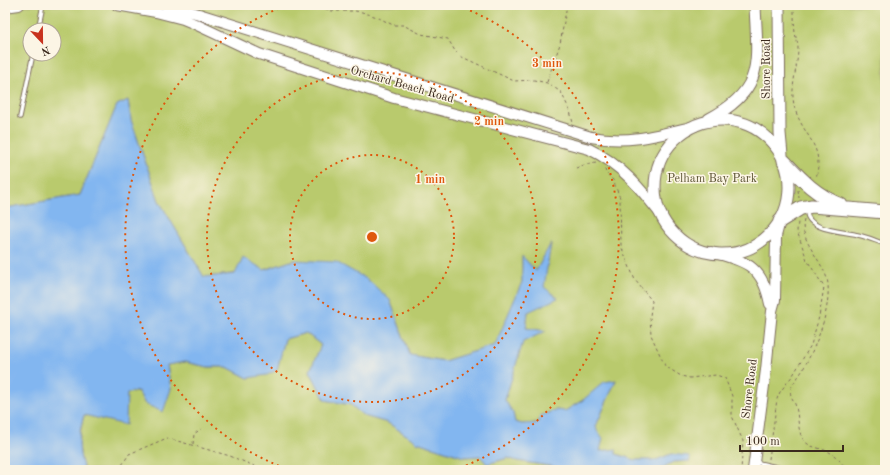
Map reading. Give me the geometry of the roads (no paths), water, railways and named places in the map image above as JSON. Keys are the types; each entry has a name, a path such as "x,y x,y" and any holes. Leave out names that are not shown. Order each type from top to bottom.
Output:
{"highway":[{"path":"783,158 812,189 833,201 854,209"},
{"path":"780,220 804,207 818,206 885,212"}],"main road":[{"name":"Shore Road","path":"698,124 733,104 747,88 753,78 757,55 755,5"},
{"name":"Shore Road","path":"780,5 780,133 783,158"},
{"path":"713,120 725,120 737,121 749,125 760,131 769,139 783,158 789,179 789,192 785,210 780,220 768,235 753,246 735,252 723,253 698,249 685,243 673,232 662,216 657,204 655,192 658,167 663,155 674,140 698,124 713,120"}],"street":[{"path":"5,7 19,5"},
{"name":"Orchard Beach Road","path":"117,5 156,12 183,19 259,54 394,98 581,146 604,156 614,163 631,179 662,216"},
{"name":"Orchard Beach Road","path":"166,5 206,16 573,132 600,138 628,140 647,138 698,124"},
{"name":"Shore Road","path":"754,466 772,312 775,300 776,236 780,220"},
{"name":"Shore Road","path":"711,252 740,261 748,265 760,275 767,288 772,312"}],"lane":[{"path":"40,22 43,5"},
{"path":"20,117 31,62"},
{"path":"804,207 809,220 813,224 859,235 885,244"},
{"path":"754,466 768,465 774,468 789,470"}],"water":[{"path":"128,100 131,120 159,201 204,277 235,274 243,257 264,270 294,260 336,262 367,279 390,300 410,355 444,361 495,345 522,282 522,256 536,271 551,243 544,287 558,298 528,312 526,328 546,331 523,342 505,400 513,413 515,422 522,424 538,423 540,416 555,410 565,411 583,400 604,382 616,380 596,426 597,431 603,438 600,451 616,449 616,454 635,460 656,460 671,454 689,456 690,461 673,462 658,470 557,470 556,467 517,461 508,458 487,464 480,456 464,457 417,442 388,423 364,416 351,405 325,400 310,371 321,345 306,333 285,339 277,370 267,375 248,378 227,367 208,367 185,362 167,365 171,389 163,412 145,404 138,391 127,393 126,425 84,415 80,429 79,449 84,470 5,470 5,208 80,195 117,105"}],"park label":[{"name":"Pelham Bay Park","path":"712,179"}]}
